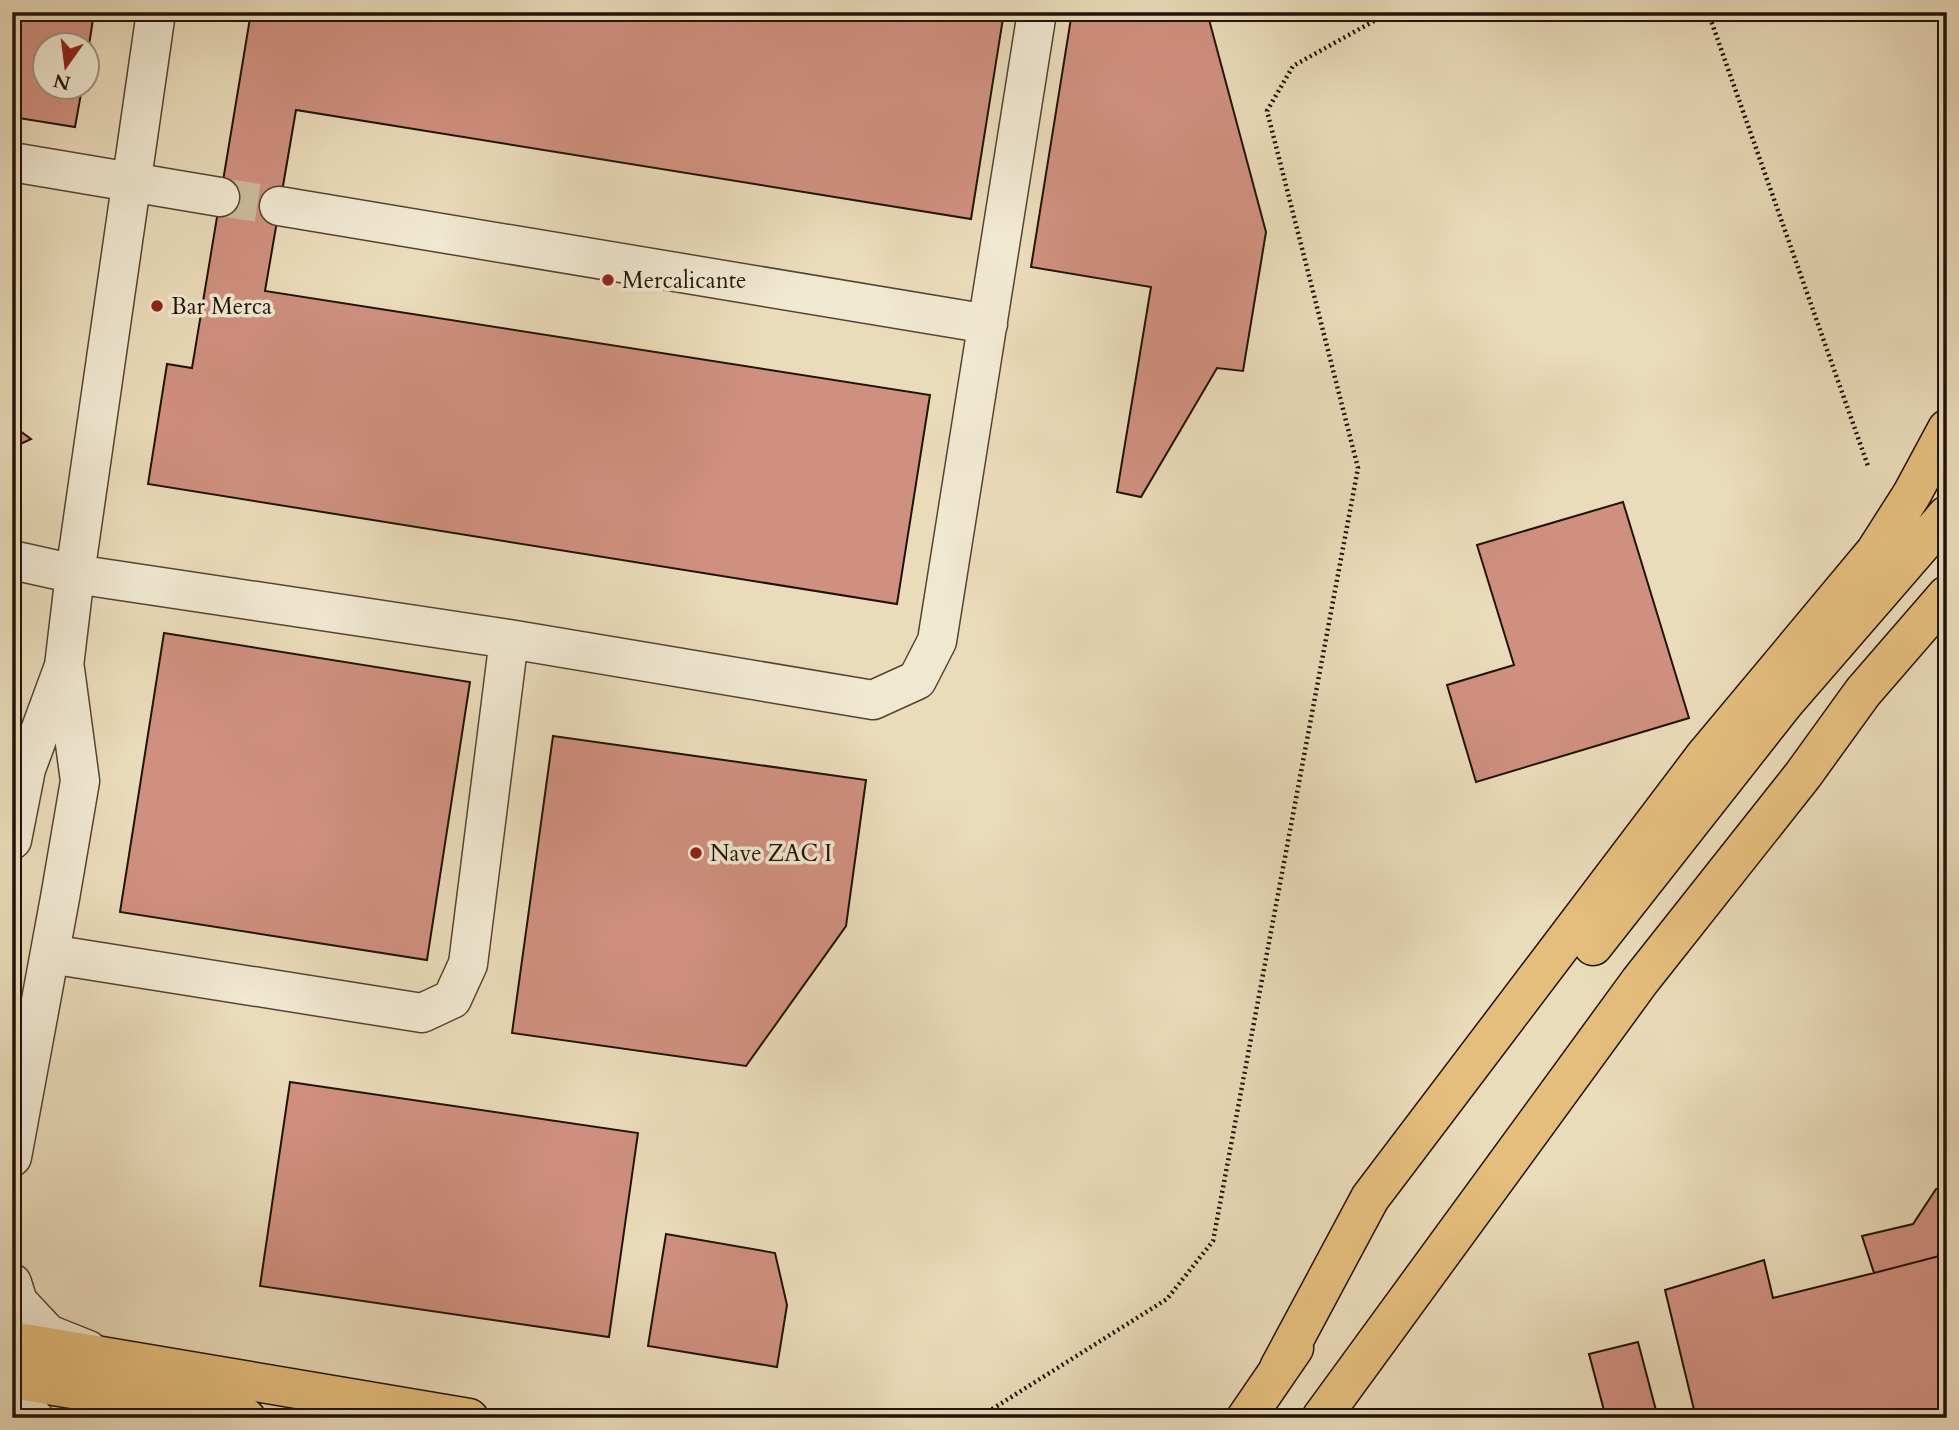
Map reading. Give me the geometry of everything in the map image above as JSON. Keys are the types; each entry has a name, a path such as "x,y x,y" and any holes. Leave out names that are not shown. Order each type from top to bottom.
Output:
{"main road":[{"path":"1279,1368 1370,1198 1704,757 1875,552 1912,494 1947,429"},
{"path":"1246,1418 1279,1368 1479,1092 1785,702 1947,515"},
{"path":"1322,1417 1640,981 1803,775 1863,692 1947,595"},
{"path":"1803,775 1875,717 1947,635"},
{"path":"12,1341 469,1418"},
{"path":"12,1379 246,1418"}],"street":[{"path":"12,840 26,769 64,666 156,12"},
{"path":"12,560 75,574 509,639 873,700 917,680 937,641 1037,12"},
{"path":"12,162 220,197"},
{"path":"279,206 988,324"},
{"path":"50,954 422,1013 452,999 468,964 509,639"},
{"path":"12,1157 80,781 64,666"},
{"path":"12,1283 18,1302 48,1334 103,1356"},
{"path":"12,1398 34,1418"}],"path":[{"path":"978,1418 1167,1299 1213,1241 1358,468 1267,111 1293,66 1390,12"},
{"path":"1708,12 1868,466"}],"building":[{"path":"12,12 94,12 91,32 32,32 32,102 79,102 75,127 12,117"},
{"path":"251,12 1004,12 971,219 296,110 265,291 930,395 897,604 148,484 167,364 192,368"},
{"path":"1072,12 1207,12 1266,232 1243,371 1217,368 1141,497 1117,492 1151,287 1031,267"},
{"path":"12,425 31,439 12,448"},
{"path":"1623,502 1689,718 1476,782 1447,685 1514,665 1477,545"},
{"path":"164,633 470,682 427,960 120,912"},
{"name":"Nave ZAC I","path":"553,736 866,780 846,926 746,1066 512,1033"},
{"path":"290,1082 638,1133 609,1337 260,1286"},
{"path":"1947,1186 1947,1254 1874,1273 1862,1236 1913,1224 1936,1189"},
{"path":"666,1234 775,1253 787,1305 777,1367 648,1346"},
{"path":"1947,1254 1947,1418 1696,1418 1665,1290 1764,1260 1773,1298"},
{"path":"1638,1342 1658,1418 1606,1418 1589,1354"}],"tunnel":[{"path":"220,197 279,206"}],"place":[{"name":"Mercalicante","path":"608,280"},
{"name":"Bar Merca","path":"157,306"},
{"name":"Nave ZAC I","path":"696,853"}]}
